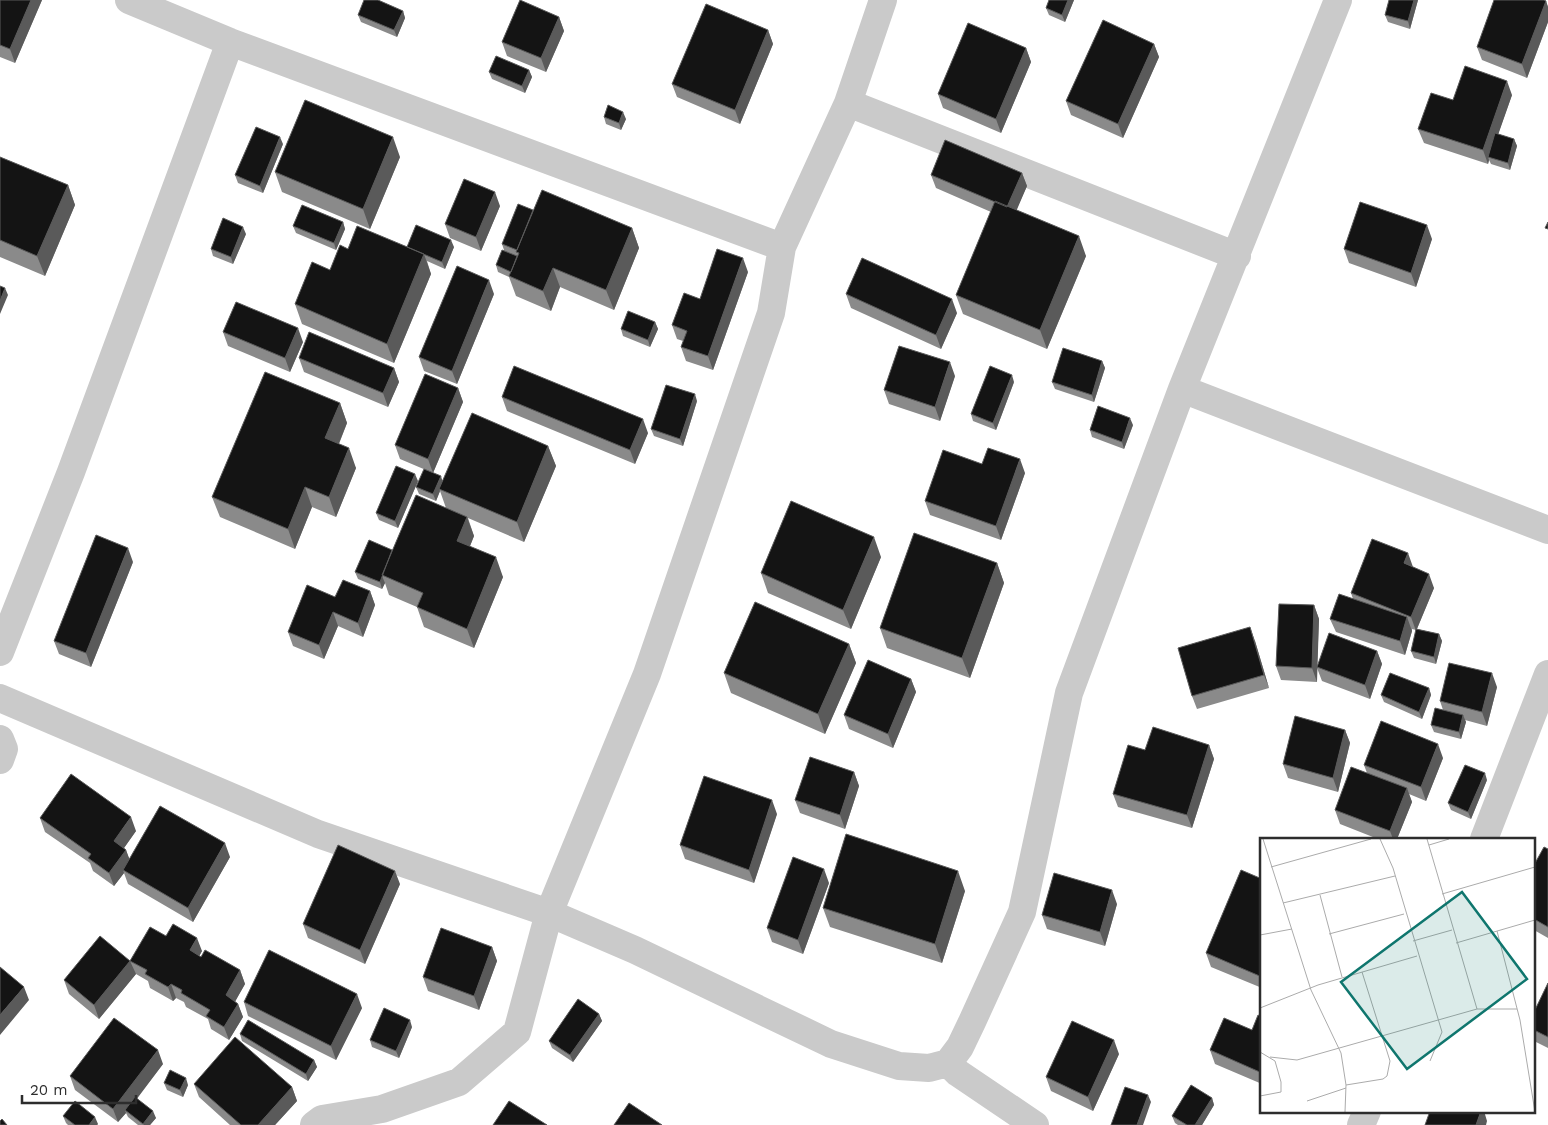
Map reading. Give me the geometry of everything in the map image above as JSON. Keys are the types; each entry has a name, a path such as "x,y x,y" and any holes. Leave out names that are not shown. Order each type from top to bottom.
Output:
{"street":[{"path":"129,0 230,42 782,247"},
{"path":"314,1125 322,1119 382,1109 459,1082 517,1032 548,913 647,674 771,313 782,247 848,103 883,0"},
{"path":"0,698 318,834 548,913 634,950 831,1044 899,1066 929,1068 948,1062 960,1047 985,997 1022,912 1069,693 1182,389 1237,256 1338,0"},
{"path":"0,652 71,472 230,42"},
{"path":"848,103 1237,256"},
{"path":"1182,389 1548,530"},
{"path":"1484,838 1548,674"},
{"path":"0,739 4,750 0,760"},
{"path":"948,1062 958,1073 1036,1125"},
{"path":"1361,1125 1366,1112"}],"building":[{"path":"0,0 31,0 10,49 0,45"},
{"path":"364,0 378,0 403,11 394,30 358,15"},
{"path":"520,0 559,17 541,58 502,42"},
{"path":"1049,0 1068,0 1062,15 1046,8"},
{"path":"1389,0 1414,0 1408,21 1385,15"},
{"path":"1494,0 1546,1 1522,64 1477,47"},
{"path":"706,4 768,30 735,110 672,84"},
{"path":"1103,20 1154,44 1118,124 1066,101"},
{"path":"968,23 1026,48 996,119 938,94"},
{"path":"496,56 529,70 522,86 489,72"},
{"path":"1465,66 1507,81 1483,150 1418,129 1431,93 1453,100"},
{"path":"305,100 393,137 363,209 275,172"},
{"path":"608,105 623,112 619,123 604,117"},
{"path":"256,127 280,137 260,186 235,175"},
{"path":"1495,133 1514,139 1508,163 1488,157"},
{"path":"945,140 1022,173 1007,207 931,175"},
{"path":"0,157 68,185 37,256 0,240"},
{"path":"464,179 495,192 476,237 445,224"},
{"path":"542,190 632,228 606,290 553,268 543,291 509,276 519,253 516,252"},
{"path":"995,201 1079,236 1040,330 956,295"},
{"path":"1360,202 1427,225 1411,273 1344,249"},
{"path":"518,204 533,210 517,250 502,244"},
{"path":"302,205 343,222 334,243 293,226"},
{"path":"223,218 243,227 231,257 211,249"},
{"path":"416,225 451,240 442,262 407,247"},
{"path":"357,226 424,254 387,344 295,304 312,262 330,270 340,245 348,249"},
{"path":"717,249 743,258 708,356 681,347 687,331 672,325 684,293 700,299"},
{"path":"502,250 517,256 511,272 496,265"},
{"path":"862,258 952,299 936,335 846,294"},
{"path":"457,266 489,280 452,371 419,357"},
{"path":"0,286 5,288 0,301"},
{"path":"236,302 298,328 285,358 223,332"},
{"path":"628,311 655,322 648,340 621,329"},
{"path":"309,332 394,368 383,393 299,358"},
{"path":"899,346 950,362 935,407 884,390"},
{"path":"1063,348 1102,361 1092,395 1052,382"},
{"path":"514,366 643,419 630,450 502,397"},
{"path":"990,366 1012,375 993,423 971,414"},
{"path":"265,372 340,403 325,438 349,448 329,497 305,487 288,529 212,497"},
{"path":"425,374 458,388 428,459 395,445"},
{"path":"666,385 695,394 680,439 651,429"},
{"path":"1098,406 1130,418 1122,442 1090,430"},
{"path":"472,413 548,446 517,522 439,489"},
{"path":"988,448 1020,459 996,526 925,501 943,450 982,464"},
{"path":"396,466 415,474 395,521 376,513"},
{"path":"424,469 441,476 433,494 416,487"},
{"path":"416,495 467,517 457,541 496,557 467,629 417,607 423,593 382,575"},
{"path":"791,501 874,537 843,610 761,573"},
{"path":"914,533 997,563 962,658 880,628"},
{"path":"96,535 128,548 86,653 54,641"},
{"path":"1372,539 1408,553 1404,563 1429,574 1411,617 1351,593"},
{"path":"369,540 392,550 380,582 355,572"},
{"path":"343,580 370,591 358,623 333,612 319,645 288,632 307,585 335,597"},
{"path":"1339,594 1407,617 1400,641 1330,619"},
{"path":"755,602 849,644 818,714 724,673"},
{"path":"1279,604 1314,605 1312,668 1276,666"},
{"path":"1250,627 1264,675 1192,696 1178,648"},
{"path":"1416,629 1439,634 1434,657 1411,651"},
{"path":"1329,633 1377,651 1365,685 1317,667"},
{"path":"868,660 911,679 888,734 844,715"},
{"path":"1449,663 1492,673 1482,712 1440,701"},
{"path":"1390,673 1429,688 1419,712 1381,695"},
{"path":"1435,708 1463,715 1459,732 1431,725"},
{"path":"1295,716 1345,730 1333,778 1283,764"},
{"path":"1381,721 1438,744 1421,787 1364,765"},
{"path":"1153,727 1209,745 1187,815 1113,794 1128,745 1145,750"},
{"path":"810,757 854,772 840,815 795,800"},
{"path":"1465,765 1485,773 1468,812 1448,803"},
{"path":"1351,767 1407,788 1390,831 1335,810"},
{"path":"71,774 131,817 114,841 126,850 109,873 88,858 91,854 40,818"},
{"path":"704,776 772,800 749,870 680,845"},
{"path":"160,806 225,843 188,908 123,870"},
{"path":"846,834 958,871 935,944 823,908"},
{"path":"338,845 395,871 360,950 303,924"},
{"path":"1544,847 1548,849 1548,927 1536,920 1536,861"},
{"path":"793,857 824,869 798,940 767,928"},
{"path":"1241,870 1260,878 1260,976 1206,953"},
{"path":"1054,873 1112,890 1100,932 1042,915"},
{"path":"173,924 197,938 190,950 201,957 205,950 240,970 226,995 238,1004 224,1027 206,1016 210,1010 181,993 182,990 171,984 168,987 145,974 147,970 130,961 150,927 166,936"},
{"path":"441,928 492,947 474,996 423,977"},
{"path":"100,936 130,961 94,1005 64,980"},
{"path":"269,950 357,994 331,1046 244,1002"},
{"path":"0,967 24,987 0,1015"},
{"path":"1548,983 1548,1037 1536,1031 1536,1008"},
{"path":"578,999 599,1014 570,1055 549,1041"},
{"path":"384,1008 410,1020 396,1051 370,1040"},
{"path":"1258,1015 1260,1016 1260,1072 1210,1050 1224,1018 1252,1030"},
{"path":"114,1018 158,1050 113,1109 70,1076"},
{"path":"248,1020 314,1060 306,1074 240,1034"},
{"path":"1072,1021 1114,1040 1088,1097 1046,1077"},
{"path":"235,1037 292,1087 258,1125 241,1125 194,1084"},
{"path":"170,1070 186,1078 180,1090 164,1083"},
{"path":"1191,1085 1212,1098 1195,1125 1187,1125 1172,1116"},
{"path":"1125,1087 1148,1095 1137,1125 1111,1125"},
{"path":"135,1097 153,1111 143,1124 125,1110"},
{"path":"75,1101 95,1117 89,1125 75,1125 63,1116"},
{"path":"509,1101 547,1125 493,1125"},
{"path":"629,1103 662,1125 614,1125"},
{"path":"1430,1112 1481,1112 1476,1125 1425,1125"},
{"path":"2,1119 7,1125 0,1125"}]}
